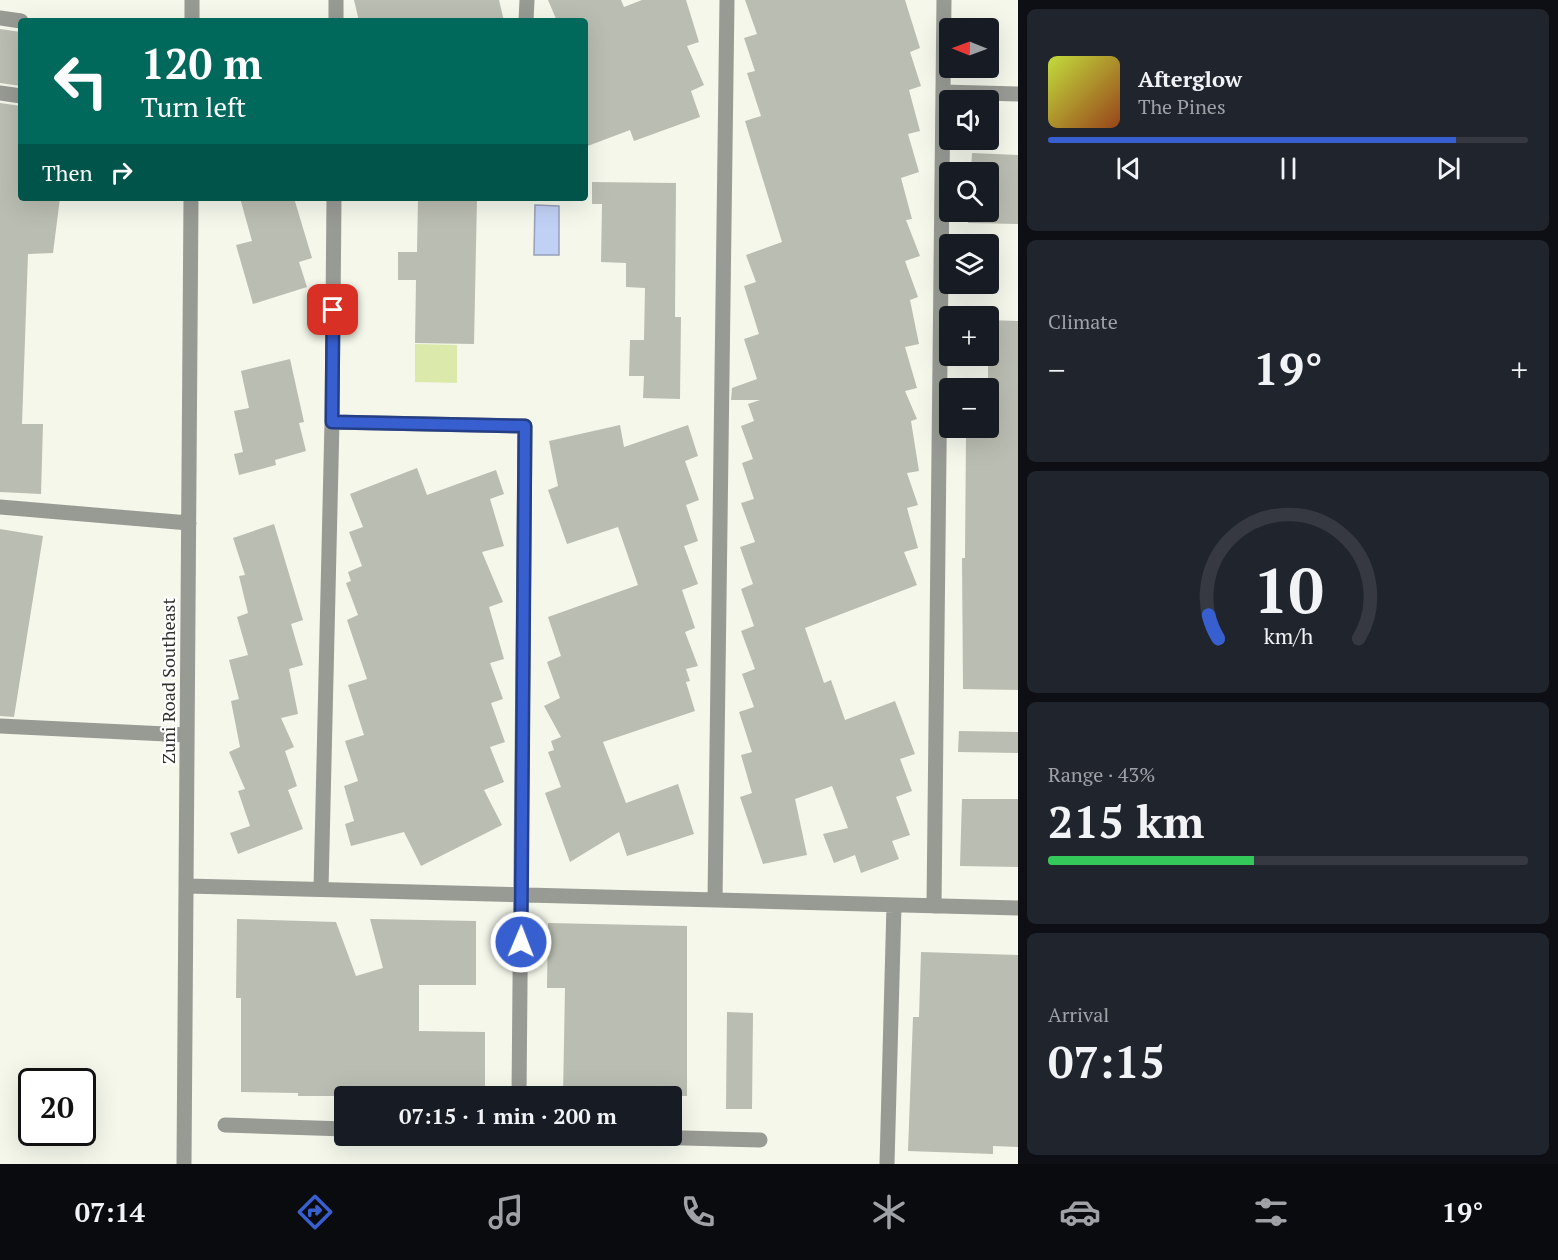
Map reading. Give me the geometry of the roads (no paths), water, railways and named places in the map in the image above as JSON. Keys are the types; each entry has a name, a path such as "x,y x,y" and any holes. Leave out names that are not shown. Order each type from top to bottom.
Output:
{"street":[{"path":"192,0 192,18"},
{"path":"336,0 336,18"},
{"path":"526,18 527,0"},
{"path":"715,900 727,0"},
{"path":"943,90 944,0"},
{"path":"0,18 18,21"},
{"path":"0,93 18,96"},
{"path":"999,93 1018,94"},
{"path":"934,906 942,150"},
{"name":"Zuni Road Southeast","path":"184,1164 191,201"},
{"path":"321,889 332,422 334,201"},
{"path":"332,422 525,426 519,1086"},
{"path":"0,507 189,523"},
{"path":"0,726 187,735"},
{"path":"186,886 1018,908"},
{"path":"887,1164 894,905"},
{"path":"225,1125 334,1128"},
{"path":"682,1138 760,1140"}],"water":[{"path":"535,205 559,206 559,255 534,255"}]}
